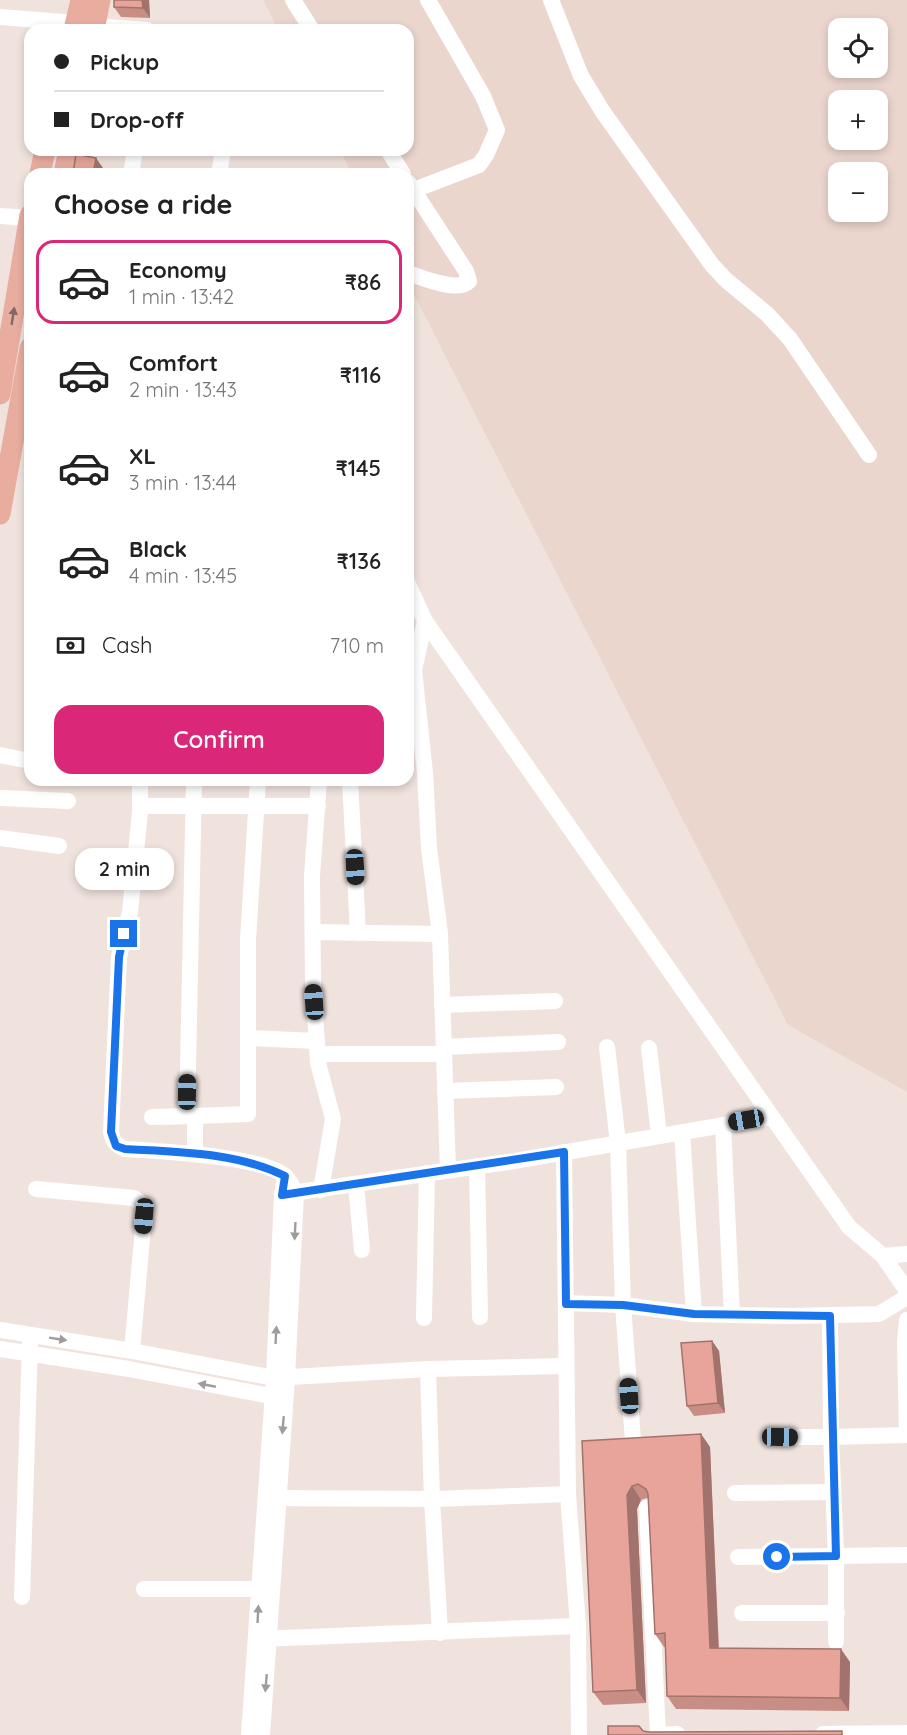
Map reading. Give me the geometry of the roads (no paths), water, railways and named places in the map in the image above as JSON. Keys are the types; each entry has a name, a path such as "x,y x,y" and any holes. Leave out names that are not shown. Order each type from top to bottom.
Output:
{"main road":[{"path":"81,0 84,24"},
{"path":"86,24 100,0"},
{"path":"0,394 24,252"},
{"path":"0,514 8,422 24,368"}],"street":[{"path":"12,0 5,17 60,24"},
{"path":"293,0 308,24"},
{"path":"414,185 479,165 486,155 496,130 483,96 428,0"},
{"path":"551,0 581,76 603,112 712,265 726,280 767,314 790,339 869,455"},
{"path":"414,191 466,271 469,281 456,287 414,275"},
{"path":"0,216 24,217"},
{"path":"414,598 424,621 770,1117 849,1227 883,1256 907,1291"},
{"path":"414,658 424,621"},
{"path":"414,670 425,773 429,848 440,934 448,1170"},
{"path":"0,755 24,760"},
{"path":"140,786 130,912 119,957 111,1132 116,1146 125,1149 195,1153 254,1164 285,1176 289,1194 279,1398 263,1639 262,1735"},
{"path":"194,786 191,1116 195,1153"},
{"path":"152,1117 248,1114 248,940 258,786"},
{"path":"319,786 312,876 312,932 318,1063 333,1119 321,1190"},
{"path":"350,786 358,933"},
{"path":"0,798 68,801"},
{"path":"140,806 318,806"},
{"path":"0,838 59,846"},
{"path":"312,932 440,934"},
{"path":"442,1005 555,1001"},
{"path":"249,1038 317,1048 444,1050 558,1042"},
{"path":"607,1047 618,1143 623,1305 633,1441"},
{"path":"649,1048 660,1135"},
{"path":"445,1091 556,1087"},
{"path":"289,1194 477,1166 770,1117"},
{"path":"723,1125 732,1315"},
{"path":"682,1132 694,1314"},
{"path":"564,1152 568,1494 578,1626 579,1735"},
{"path":"477,1166 480,1317"},
{"path":"424,1318 427,1173"},
{"path":"356,1184 362,1250"},
{"path":"36,1189 134,1198 141,1202 144,1216 132,1351"},
{"path":"883,1256 907,1254"},
{"path":"566,1304 623,1305 694,1314 830,1316 879,1314 907,1297"},
{"path":"830,1316 836,1642"},
{"path":"780,1437 907,1434 904,1341 907,1320"},
{"path":"0,1330 280,1378 428,1369 566,1366"},
{"path":"22,1597 31,1335"},
{"path":"0,1349 129,1369 279,1398"},
{"path":"428,1369 432,1499 440,1633"},
{"path":"735,1493 833,1492"},
{"path":"271,1498 432,1499 568,1494"},
{"path":"249,1735 263,1639 259,1589 271,1498"},
{"path":"647,1508 658,1735 694,1734"},
{"path":"738,1557 907,1555"},
{"path":"144,1589 259,1589"},
{"path":"742,1613 837,1613"},
{"path":"263,1639 578,1626"},
{"path":"812,1734 907,1733"}]}
